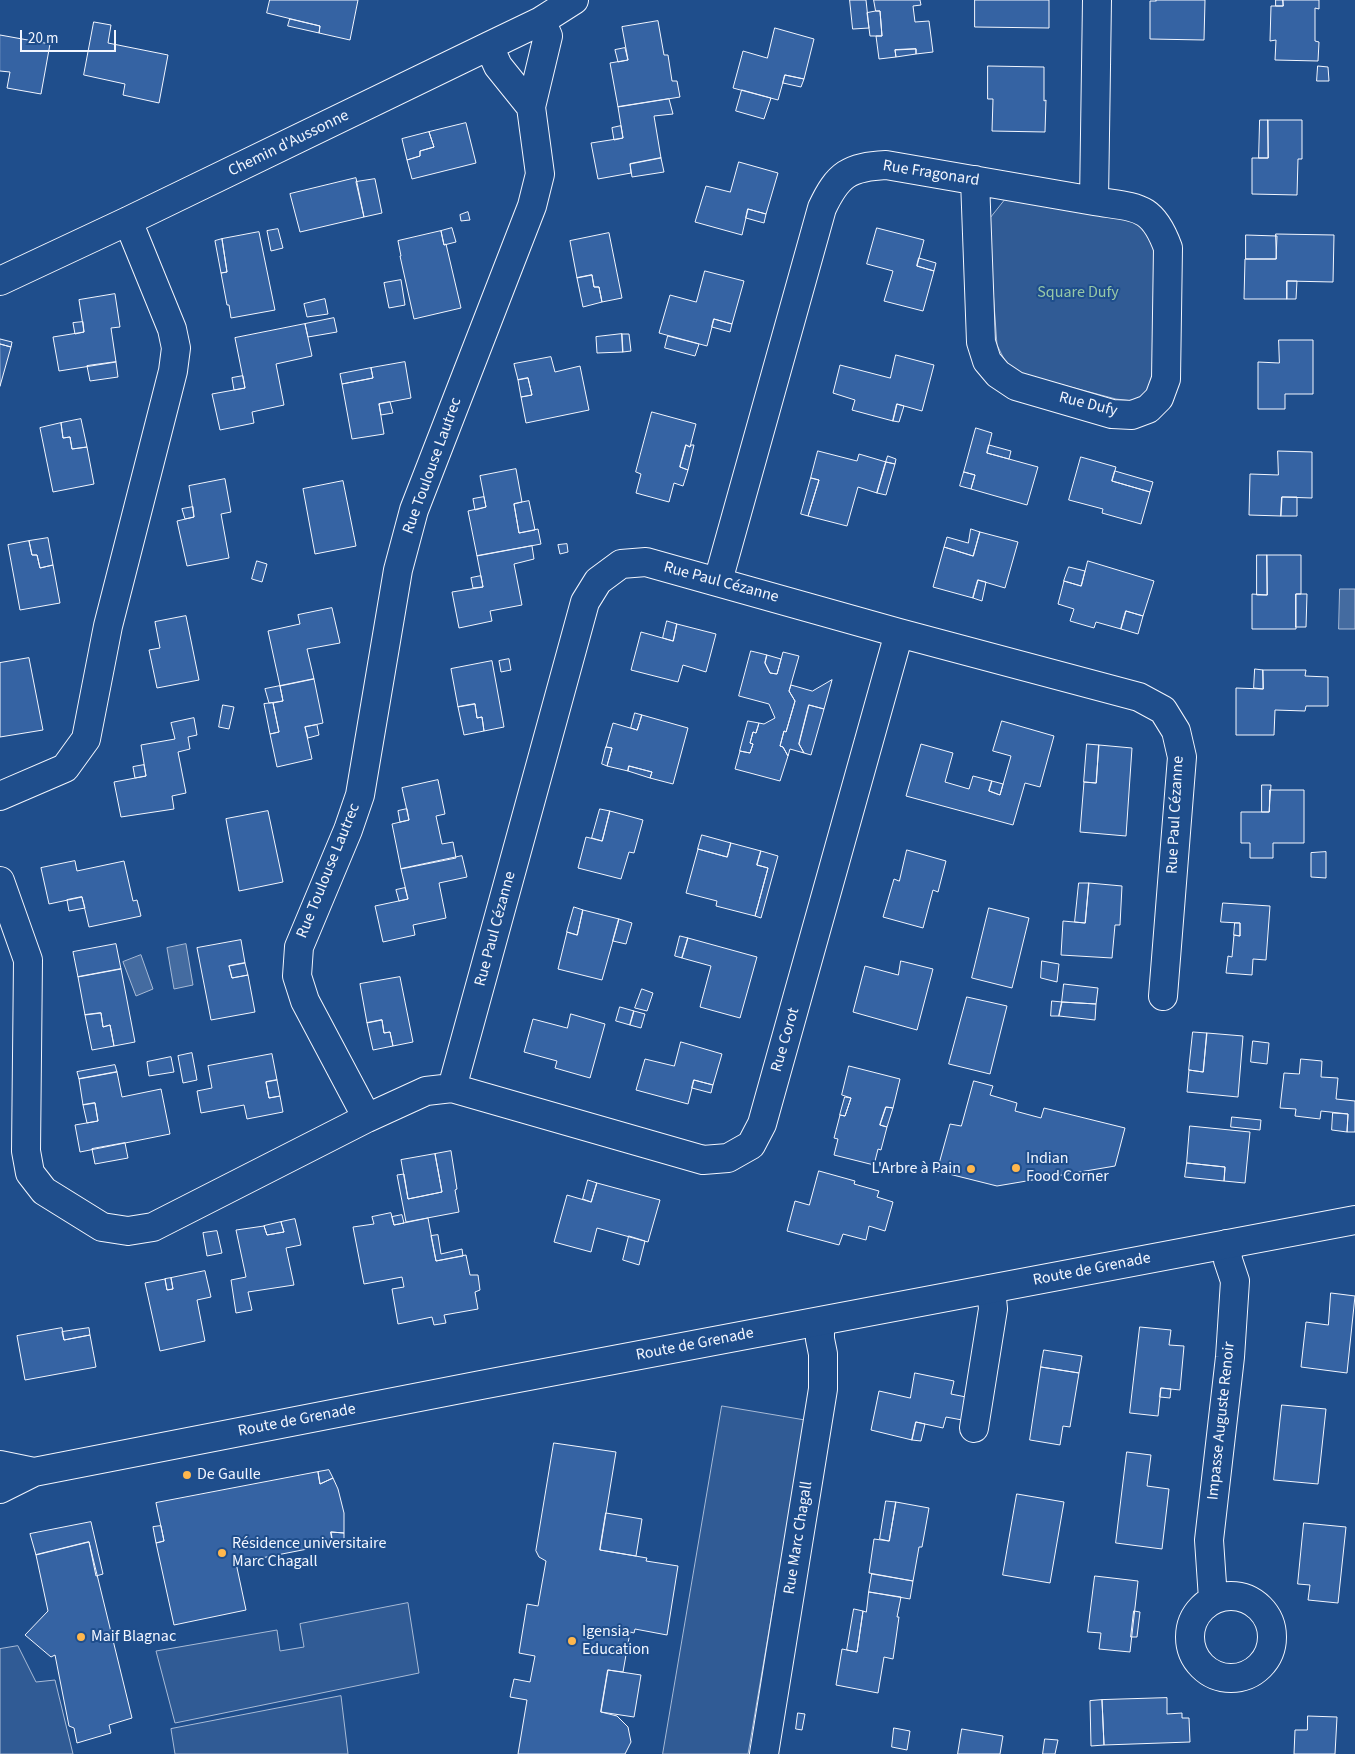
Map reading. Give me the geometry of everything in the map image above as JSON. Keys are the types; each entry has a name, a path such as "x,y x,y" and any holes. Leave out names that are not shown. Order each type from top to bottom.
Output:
{"street":[{"name":"Chemin d'Aussonne","path":"0,281 128,222 541,21 574,0"},
{"path":"1094,201 1097,0"},
{"name":"Rue Toulouse Lautrec","path":"367,1118 305,1001 297,976 299,947 348,830 360,795 398,570 414,510 532,206 540,174 531,107 548,36 541,21"},
{"path":"489,46 498,66 531,107"},
{"name":"Rue Fragonard","path":"718,582 822,208 832,188 847,173 864,166 886,165 1094,201"},
{"name":"Rue Dufy","path":"976,180 981,342 987,361 998,374 1016,386 1112,414 1132,415 1148,408 1159,398 1166,379 1168,248 1162,230 1151,216 1136,208 1094,201"},
{"path":"0,796 65,768 86,739 114,599 173,371 176,348 172,329 128,222"},
{"name":"Rue Paul Cézanne","path":"452,1088 585,602 598,581 620,564 646,562 899,633 1139,696 1163,710 1176,730 1182,757 1163,996"},
{"name":"Rue Corot","path":"452,1088 703,1160 728,1158 751,1145 762,1124 899,633"},
{"path":"0,881 28,960 26,1151 30,1174 44,1190 102,1227 128,1231 153,1227 426,1090 452,1088"},
{"name":"Route de Grenade","path":"34,1472 481,1385 1355,1220"},
{"name":"Impasse Auguste Renoir","path":"1213,1599 1210,1540 1230,1357 1235,1281 1228,1260 1227,1244"},
{"path":"974,1428 993,1310 991,1289"},
{"name":"Rue Marc Chagall","path":"764,1754 823,1389 823,1354 820,1339 820,1322"},
{"path":"0,1465 34,1472"},
{"path":"0,1490 34,1472"}],"shaded area":[{"name":"Square Dufy","path":"1008,196 1088,209 1145,225 1162,257 1151,390 1143,396 1133,401 1116,399 1010,371 997,345 988,221"},
{"path":"1340,589 1355,589 1355,629 1339,629"},
{"path":"186,944 193,985 174,989 167,948"},
{"path":"141,955 153,989 136,996 123,962"},
{"path":"722,1406 805,1420 748,1754 663,1754"},
{"path":"408,1603 419,1673 175,1723 156,1651 277,1630 280,1651 304,1647 300,1624"},
{"path":"18,1646 36,1682 55,1680 73,1754 0,1754 0,1649"},
{"path":"341,1696 348,1754 175,1754 171,1729"}],"building":[{"path":"270,0 358,0 350,40 319,33 320,26 267,13"},
{"path":"850,0 866,0 869,28 853,29"},
{"path":"874,0 920,0 921,5 913,6 915,22 929,21 933,52 916,54 916,49 895,50 896,57 879,59 876,36 882,36 880,11 876,11"},
{"path":"975,0 1049,0 1049,28 975,27"},
{"path":"1205,0 1204,40 1150,39 1150,1"},
{"path":"1276,0 1283,0 1283,6 1276,6"},
{"path":"1283,0 1319,0 1319,9 1315,8 1315,41 1319,42 1318,61 1275,60 1276,40 1270,41 1271,6 1283,6"},
{"path":"880,11 882,36 870,36 867,13"},
{"path":"290,19 320,26 319,33 288,26"},
{"path":"658,21 664,55 668,55 672,81 677,81 680,97 618,107 610,63 628,60 622,27"},
{"path":"94,22 111,25 108,43 168,55 159,103 123,95 125,84 84,75"},
{"path":"775,28 814,39 804,79 785,75 778,100 733,88 743,51 767,58"},
{"path":"0,35 50,44 41,94 7,88 10,72 0,71"},
{"path":"625,48 628,60 618,62 615,50"},
{"path":"916,49 916,54 896,57 895,50"},
{"path":"988,66 1044,67 1045,132 992,131 993,99 988,99"},
{"path":"1318,66 1328,67 1329,81 1317,81"},
{"path":"785,75 804,79 801,87 783,83"},
{"path":"742,90 771,98 764,119 736,111"},
{"path":"669,99 673,114 654,116 661,158 630,164 631,173 598,179 591,143 623,138 618,107"},
{"path":"1260,120 1268,120 1268,158 1259,158"},
{"path":"1268,120 1302,120 1302,159 1298,159 1297,195 1252,194 1252,158 1268,158"},
{"path":"466,123 476,163 412,179 407,160 420,156 420,151 434,147 429,132"},
{"path":"621,126 623,138 614,140 612,128"},
{"path":"429,132 434,147 420,151 420,156 407,160 402,139"},
{"path":"661,158 664,172 632,177 630,164"},
{"path":"739,162 778,173 766,214 748,209 742,235 695,222 706,186 730,192"},
{"path":"356,178 364,217 300,232 290,194"},
{"path":"375,179 382,213 364,217 356,182"},
{"path":"748,209 766,214 764,223 746,218"},
{"path":"468,212 470,220 461,221 460,215"},
{"path":"452,228 456,242 444,245 441,231"},
{"path":"877,228 924,240 917,266 934,271 923,311 884,301 893,271 867,264"},
{"path":"278,229 283,248 271,251 267,231"},
{"path":"441,231 444,245 446,244 461,308 414,319 398,241"},
{"path":"259,232 275,310 231,318 221,273 227,272 222,239"},
{"path":"609,233 622,298 602,302 599,287 594,287 592,275 577,278 570,241"},
{"path":"1276,234 1334,235 1333,282 1287,281 1287,299 1244,299 1245,259 1276,259"},
{"path":"1246,235 1277,236 1276,259 1246,259"},
{"path":"222,239 227,272 221,273 215,241"},
{"path":"919,258 936,263 934,271 917,266"},
{"path":"705,271 744,281 732,324 714,319 707,346 659,333 670,295 696,302"},
{"path":"592,275 594,287 599,287 602,302 583,307 577,278"},
{"path":"401,280 405,305 389,308 384,283"},
{"path":"1287,281 1297,281 1296,299 1287,299"},
{"path":"115,294 120,327 111,328 116,362 59,371 53,337 84,332 79,300"},
{"path":"325,299 328,314 307,317 304,304"},
{"path":"334,318 337,332 308,337 305,324"},
{"path":"714,319 732,324 730,332 712,327"},
{"path":"83,322 84,332 75,334 73,323"},
{"path":"305,324 312,356 276,364 284,405 252,412 254,423 220,430 212,394 245,388 235,338"},
{"path":"622,334 623,352 597,353 596,337"},
{"path":"622,334 629,334 631,351 623,352"},
{"path":"668,336 699,344 695,356 665,348"},
{"path":"0,339 12,342 11,347 0,344"},
{"path":"1279,340 1313,340 1313,394 1285,394 1285,409 1258,409 1258,362 1279,363"},
{"path":"0,344 11,347 0,386"},
{"path":"896,355 934,365 922,411 897,404 893,421 852,410 855,400 833,393 840,365 890,378"},
{"path":"551,357 555,372 580,366 589,410 526,423 521,397 532,395 528,378 518,380 514,364"},
{"path":"116,362 118,377 90,381 87,366"},
{"path":"405,362 411,398 379,404 384,434 352,439 342,384 373,378 371,368"},
{"path":"371,368 373,378 342,384 340,374"},
{"path":"243,376 245,388 234,390 232,378"},
{"path":"528,378 532,395 521,397 518,380"},
{"path":"390,402 393,413 381,415 379,404"},
{"path":"897,404 904,406 899,422 893,421"},
{"path":"652,412 696,424 690,447 686,445 680,467 688,470 683,486 674,483 669,502 636,493 641,474 636,472"},
{"path":"81,419 87,447 72,449 70,437 63,438 61,423"},
{"path":"61,423 63,438 70,437 72,449 87,447 94,484 53,492 40,428"},
{"path":"976,428 992,433 987,453 1038,467 1027,505 971,489 975,475 964,472"},
{"path":"686,445 690,447 694,445 688,470 680,467"},
{"path":"989,445 1011,451 1009,459 987,453"},
{"path":"818,451 857,461 859,454 886,462 877,493 858,487 847,526 808,516 819,480 811,478"},
{"path":"1278,451 1312,452 1312,498 1282,497 1281,516 1249,515 1250,474 1278,475"},
{"path":"888,456 896,459 895,464 886,462"},
{"path":"1081,457 1116,467 1112,481 1150,492 1141,524 1102,513 1103,509 1069,500"},
{"path":"886,462 895,464 886,495 877,493"},
{"path":"516,469 522,502 514,504 519,533 538,529 541,544 477,556 468,511 486,507 480,476"},
{"path":"1115,471 1153,482 1150,492 1112,481"},
{"path":"964,472 975,475 971,489 960,486"},
{"path":"811,478 819,480 808,516 801,514"},
{"path":"225,479 231,512 221,514 229,558 187,566 177,521 194,517 189,486"},
{"path":"343,481 356,546 315,554 303,489"},
{"path":"484,497 486,507 475,510 473,499"},
{"path":"1282,497 1297,497 1297,516 1281,516"},
{"path":"529,501 535,530 519,533 514,504"},
{"path":"193,507 194,517 185,519 182,509"},
{"path":"971,529 980,532 973,556 944,547 947,537 968,543"},
{"path":"980,532 1018,542 1005,588 978,580 973,598 933,587 944,547 973,556"},
{"path":"48,538 53,565 40,568 37,555 32,555 29,541"},
{"path":"29,541 32,555 37,555 40,568 53,565 60,603 20,610 8,545"},
{"path":"567,544 568,552 560,554 558,545"},
{"path":"532,546 534,559 514,564 522,605 490,611 492,621 459,628 452,592 483,587 477,556"},
{"path":"1257,555 1267,555 1267,595 1257,595"},
{"path":"1267,555 1301,555 1301,594 1296,594 1296,629 1252,629 1252,594 1267,595"},
{"path":"257,561 267,564 262,582 252,579"},
{"path":"1088,561 1154,581 1143,616 1126,611 1121,629 1096,622 1094,628 1070,621 1074,609 1058,604 1064,581 1081,586"},
{"path":"1069,567 1085,571 1081,586 1064,581"},
{"path":"481,576 483,587 473,588 471,578"},
{"path":"978,580 986,582 982,601 973,598"},
{"path":"1296,594 1307,594 1306,627 1296,627"},
{"path":"332,608 340,643 307,649 314,679 280,686 268,631 300,624 298,615"},
{"path":"1126,611 1143,616 1138,634 1121,629"},
{"path":"186,616 199,680 157,688 149,650 160,648 155,622"},
{"path":"667,621 677,624 673,641 663,638"},
{"path":"677,624 716,634 706,672 683,665 678,682 631,670 641,632 673,641"},
{"path":"751,651 767,655 765,663 770,673 777,674 783,652 799,656 789,691 795,701 780,746 783,747 788,756 780,781 735,769 740,751 750,753 753,744 750,743 753,732 756,733 759,723 764,724 775,718 769,704 739,696"},
{"path":"767,655 781,659 777,674 770,673 765,663"},
{"path":"29,658 43,730 0,737 0,663"},
{"path":"509,659 511,670 501,672 499,661"},
{"path":"492,661 504,727 484,731 482,717 477,718 475,704 458,707 451,669"},
{"path":"1255,669 1263,670 1263,689 1254,688"},
{"path":"1263,670 1306,670 1305,676 1328,677 1328,706 1306,706 1305,711 1275,710 1274,735 1236,735 1236,688 1263,689"},
{"path":"314,679 323,723 305,727 312,759 277,767 270,734 279,732 273,703 283,701 280,686"},
{"path":"832,680 824,709 809,705 799,744 804,753 790,749 788,756 783,747 780,746 795,701 789,691 791,685 812,691"},
{"path":"280,686 283,701 269,703 265,689"},
{"path":"273,703 279,732 270,734 264,704"},
{"path":"475,704 477,718 482,717 484,731 464,735 458,707"},
{"path":"223,705 234,707 229,729 219,727"},
{"path":"809,705 824,709 811,755 804,753 799,744"},
{"path":"635,713 642,715 637,730 631,728"},
{"path":"642,715 688,728 673,784 650,778 652,772 629,766 628,771 607,766 612,748 606,747 613,723 637,730"},
{"path":"194,718 197,735 188,737 190,749 178,752 186,793 172,796 174,809 121,817 114,782 146,776 141,745 175,739 171,723"},
{"path":"748,721 759,723 756,733 753,732 750,743 753,744 750,753 740,751"},
{"path":"1002,721 1054,736 1040,787 1025,783 1013,825 906,796 921,744 953,753 945,782 969,789 973,776 992,781 989,791 1000,795 1011,756 993,751"},
{"path":"317,725 319,735 308,738 305,727"},
{"path":"1087,744 1099,745 1096,783 1084,782"},
{"path":"1099,745 1132,748 1126,836 1080,832 1084,782 1096,783"},
{"path":"606,747 612,748 607,766 602,764"},
{"path":"144,765 146,776 135,778 133,767"},
{"path":"629,766 652,772 650,778 628,771"},
{"path":"438,780 445,814 436,816 442,844 453,842 456,858 401,869 392,824 409,820 402,788"},
{"path":"992,781 1003,784 1000,795 989,791"},
{"path":"1262,785 1271,785 1269,812 1262,812"},
{"path":"1270,790 1304,790 1304,843 1273,843 1273,858 1250,858 1250,843 1241,843 1241,812 1269,812"},
{"path":"407,809 409,820 400,822 398,811"},
{"path":"600,809 610,811 602,841 592,838"},
{"path":"268,811 283,882 239,891 226,819"},
{"path":"610,811 643,820 634,853 629,852 621,879 578,868 586,837 602,841"},
{"path":"702,835 731,843 727,857 698,849"},
{"path":"731,843 761,851 757,865 768,868 755,916 716,906 717,901 686,893 698,849 727,857"},
{"path":"907,850 946,861 938,892 933,890 923,928 883,917 894,879 899,881"},
{"path":"761,851 778,856 761,918 755,916 768,868 757,865"},
{"path":"1326,852 1326,878 1311,877 1311,853"},
{"path":"462,856 467,877 439,883 446,918 413,925 415,935 383,942 375,906 408,899 401,869"},
{"path":"75,861 77,871 124,861 133,901 137,900 141,916 89,927 82,897 49,904 41,868"},
{"path":"1079,883 1089,883 1085,923 1075,922"},
{"path":"1089,883 1122,886 1120,925 1115,925 1112,958 1061,955 1063,921 1085,923"},
{"path":"405,888 408,899 399,901 396,890"},
{"path":"82,897 85,908 69,911 67,900"},
{"path":"1223,903 1270,906 1266,960 1253,959 1252,975 1226,973 1228,956 1232,957 1234,935 1240,936 1240,923 1221,922"},
{"path":"574,907 583,910 577,935 567,932"},
{"path":"989,908 1029,918 1012,988 972,978"},
{"path":"583,910 619,919 602,980 558,969 567,932 577,935"},
{"path":"619,919 632,923 626,944 613,941"},
{"path":"1235,923 1240,923 1240,936 1234,935"},
{"path":"680,936 688,938 682,958 675,956"},
{"path":"688,938 757,957 740,1018 700,1007 711,966 682,958"},
{"path":"241,940 245,963 229,966 232,978 248,975 255,1012 211,1020 197,948"},
{"path":"116,944 121,969 78,977 73,952"},
{"path":"901,961 933,969 917,1030 853,1012 865,966 898,975"},
{"path":"1042,961 1059,964 1057,982 1041,978"},
{"path":"245,963 248,975 232,978 229,966"},
{"path":"121,969 135,1042 114,1046 110,1025 103,1027 101,1013 85,1015 78,977"},
{"path":"400,977 413,1042 393,1046 390,1032 384,1033 382,1020 367,1023 360,984"},
{"path":"1064,984 1098,988 1096,1004 1062,1002"},
{"path":"642,989 653,993 647,1011 635,1008"},
{"path":"967,997 1007,1006 990,1074 949,1064"},
{"path":"1052,1001 1062,1002 1059,1016 1051,1016"},
{"path":"1062,1002 1096,1004 1095,1020 1059,1016"},
{"path":"620,1007 634,1011 630,1025 616,1021"},
{"path":"634,1011 645,1014 641,1028 630,1025"},
{"path":"101,1013 103,1027 110,1025 114,1046 92,1050 85,1015"},
{"path":"571,1014 605,1024 590,1078 555,1068 557,1061 524,1052 533,1019 567,1028"},
{"path":"382,1020 384,1033 390,1032 393,1046 373,1050 367,1023"},
{"path":"1193,1032 1207,1033 1203,1072 1189,1070"},
{"path":"1207,1033 1243,1036 1238,1097 1187,1092 1189,1070 1203,1072"},
{"path":"1253,1041 1269,1043 1267,1064 1251,1062"},
{"path":"681,1042 722,1054 713,1085 694,1080 688,1104 636,1090 645,1059 674,1066"},
{"path":"192,1053 197,1080 183,1083 178,1056"},
{"path":"272,1054 277,1080 266,1082 269,1098 280,1096 283,1112 247,1119 244,1105 201,1113 197,1091 212,1088 208,1066"},
{"path":"171,1057 174,1072 149,1076 147,1062"},
{"path":"1301,1059 1322,1061 1321,1077 1338,1078 1336,1099 1355,1101 1355,1132 1347,1132 1348,1114 1321,1111 1320,1119 1295,1116 1296,1109 1280,1108 1284,1073 1299,1074"},
{"path":"115,1065 117,1072 79,1079 77,1072"},
{"path":"849,1066 900,1079 893,1108 886,1107 880,1125 887,1127 881,1150 878,1149 874,1165 834,1155 838,1139 834,1138 840,1115 845,1116 851,1098 842,1095"},
{"path":"117,1072 122,1097 161,1089 170,1134 80,1152 75,1125 98,1121 95,1103 83,1105 79,1079"},
{"path":"277,1080 280,1096 269,1098 266,1082"},
{"path":"694,1080 713,1085 711,1093 692,1088"},
{"path":"974,1081 993,1086 990,1095 1017,1103 1015,1111 1041,1118 1044,1108 1125,1128 1115,1166 997,1186 937,1171 950,1124 961,1126"},
{"path":"845,1097 851,1098 845,1116 840,1115"},
{"path":"95,1103 98,1121 87,1123 83,1105"},
{"path":"886,1107 893,1108 887,1127 880,1125"},
{"path":"1333,1113 1348,1114 1347,1132 1332,1130"},
{"path":"1232,1117 1261,1120 1260,1130 1231,1127"},
{"path":"1190,1126 1250,1132 1245,1183 1224,1181 1225,1167 1187,1163"},
{"path":"125,1143 128,1158 95,1164 92,1149"},
{"path":"451,1151 459,1212 406,1222 397,1175 404,1174 408,1199 442,1192 435,1154"},
{"path":"435,1154 442,1192 408,1199 401,1160"},
{"path":"1187,1163 1225,1167 1224,1181 1185,1177"},
{"path":"819,1171 855,1181 854,1184 879,1191 877,1197 893,1202 885,1231 869,1226 866,1240 843,1234 839,1245 787,1231 795,1201 809,1205"},
{"path":"588,1180 597,1183 591,1202 583,1199"},
{"path":"597,1183 660,1200 648,1242 597,1228 591,1252 554,1242 567,1195 591,1202"},
{"path":"391,1213 394,1225 428,1218 436,1261 466,1255 470,1275 478,1275 480,1290 475,1292 478,1309 444,1315 446,1323 434,1325 432,1317 398,1324 392,1289 404,1287 402,1277 364,1284 353,1227 374,1224 372,1217"},
{"path":"402,1215 404,1223 394,1225 392,1217"},
{"path":"295,1219 301,1245 286,1248 294,1285 248,1292 252,1310 236,1313 231,1280 246,1277 236,1230 264,1226 267,1235 284,1232 281,1222"},
{"path":"281,1222 284,1232 267,1235 264,1226"},
{"path":"217,1231 222,1253 207,1256 203,1233"},
{"path":"438,1235 441,1254 462,1249 463,1256 436,1261 431,1236"},
{"path":"629,1236 645,1241 639,1265 623,1260"},
{"path":"205,1271 211,1297 197,1300 205,1341 160,1351 145,1283 165,1279 167,1290 173,1289 171,1278"},
{"path":"171,1278 173,1289 167,1290 165,1279"},
{"path":"1331,1293 1355,1296 1347,1373 1301,1367 1306,1322 1328,1325"},
{"path":"1140,1327 1171,1330 1169,1345 1184,1346 1180,1390 1161,1388 1158,1416 1130,1413"},
{"path":"62,1328 64,1340 90,1335 96,1367 25,1380 17,1336"},
{"path":"89,1328 90,1335 64,1340 62,1332"},
{"path":"1044,1350 1082,1356 1079,1373 1041,1367"},
{"path":"1041,1367 1079,1373 1070,1427 1063,1426 1060,1445 1030,1440"},
{"path":"915,1373 954,1381 951,1394 966,1397 962,1420 946,1417 943,1428 916,1422 912,1440 871,1430 879,1391 910,1398"},
{"path":"1161,1388 1171,1389 1170,1398 1160,1397"},
{"path":"1282,1405 1326,1409 1318,1484 1274,1480"},
{"path":"916,1422 925,1424 921,1441 912,1440"},
{"path":"554,1443 616,1452 600,1550 647,1558 646,1561 678,1566 667,1635 635,1629 634,1633 630,1632 623,1672 608,1670 601,1712 617,1716 628,1727 631,1742 625,1754 518,1754 527,1700 510,1697 514,1679 530,1682 535,1656 519,1653 527,1604 538,1606 546,1561 539,1557 536,1551"},
{"path":"1127,1452 1151,1455 1147,1486 1169,1489 1162,1549 1116,1543"},
{"path":"329,1470 333,1478 320,1484 318,1472"},
{"name":"Résidence universitaire Marc Chagall","path":"318,1472 320,1484 333,1478 338,1489 344,1513 344,1533 331,1532 333,1544 236,1563 246,1610 174,1625 156,1543 164,1541 156,1503"},
{"path":"1017,1494 1064,1502 1050,1583 1003,1575"},
{"path":"886,1501 896,1502 889,1541 880,1539"},
{"path":"896,1502 929,1508 922,1547 919,1547 913,1581 869,1573 874,1539 889,1541"},
{"path":"606,1513 642,1519 636,1556 600,1550"},
{"path":"91,1522 103,1574 96,1576 89,1542 36,1555 30,1534"},
{"path":"1304,1523 1346,1527 1338,1603 1308,1600 1310,1585 1298,1584"},
{"path":"161,1526 164,1541 156,1543 153,1527"},
{"path":"331,1532 344,1533 344,1541 333,1544"},
{"path":"89,1542 132,1718 109,1725 111,1733 77,1743 74,1728 69,1726 55,1655 51,1657 25,1635 48,1611 36,1555"},
{"path":"872,1574 913,1581 910,1599 869,1592"},
{"path":"1095,1576 1138,1581 1130,1652 1099,1649 1101,1633 1088,1632"},
{"path":"869,1592 901,1597 893,1659 884,1657 878,1693 836,1685 842,1649 857,1652 863,1611 866,1612"},
{"path":"854,1609 863,1611 857,1652 847,1650"},
{"path":"1134,1611 1140,1612 1137,1637 1131,1637"},
{"path":"608,1670 641,1675 634,1717 601,1712"},
{"path":"1167,1698 1167,1714 1182,1713 1182,1718 1189,1718 1190,1742 1104,1745 1102,1700"},
{"path":"1102,1700 1104,1745 1091,1746 1090,1701"},
{"path":"798,1713 805,1714 802,1730 796,1729"},
{"path":"1308,1716 1337,1717 1335,1754 1294,1754 1295,1730 1307,1730"},
{"path":"894,1728 910,1731 907,1750 892,1747"},
{"path":"962,1729 1003,1736 1000,1754 958,1754"},
{"path":"1045,1739 1058,1740 1055,1754 1043,1754"}],"place":[{"name":"Indian Food Corner","path":"1016,1168"},
{"name":"L'Arbre à Pain","path":"971,1169"},
{"name":"De Gaulle","path":"187,1475"},
{"name":"Résidence universitaire Marc Chagall","path":"222,1553"},
{"name":"Maif Blagnac","path":"81,1637"},
{"name":"Igensia Education","path":"572,1641"}]}
